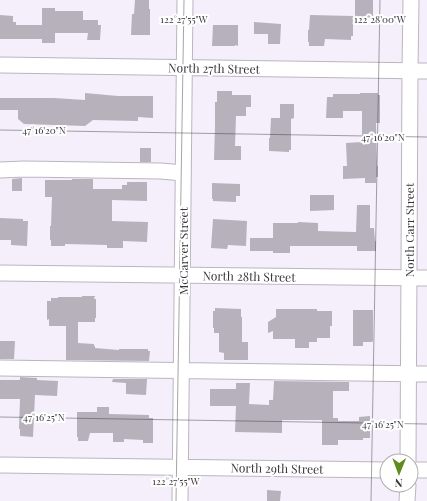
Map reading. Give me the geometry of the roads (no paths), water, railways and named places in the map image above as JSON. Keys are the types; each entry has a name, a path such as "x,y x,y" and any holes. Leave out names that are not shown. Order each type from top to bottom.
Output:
{"street":[{"name":"McCarver Street","path":"180,501 186,0"},
{"name":"North Carr Street","path":"408,453 411,0"},
{"name":"North 27th Street","path":"0,65 427,71"},
{"path":"0,170 161,171 184,173"},
{"name":"North 28th Street","path":"0,273 427,278"},
{"path":"0,368 427,374"},
{"name":"North 29th Street","path":"0,465 379,470"}]}
